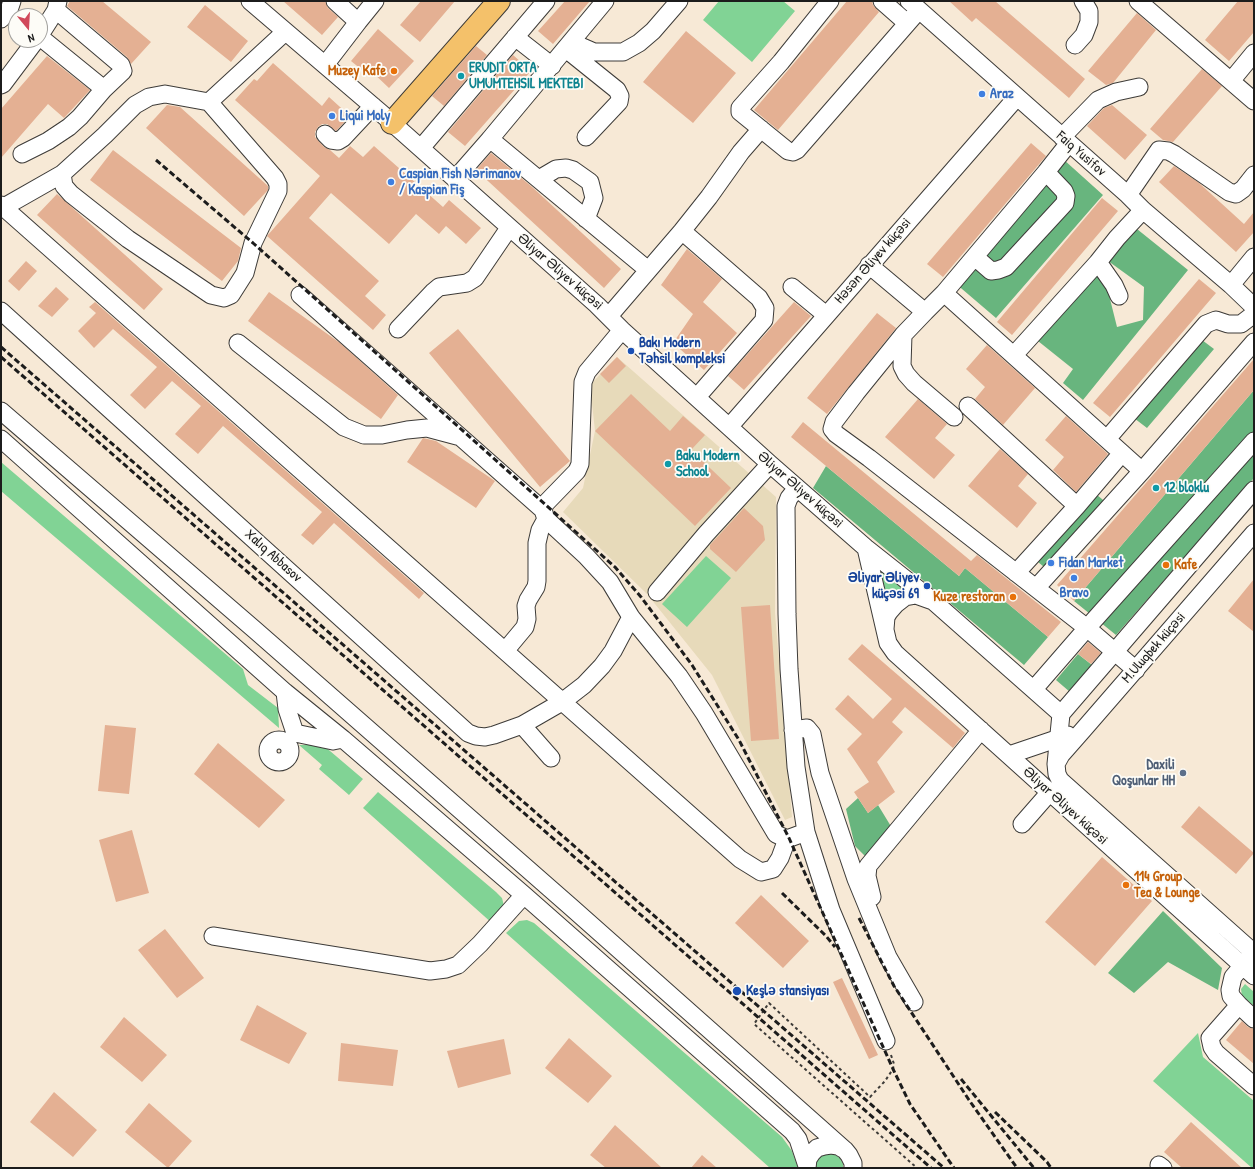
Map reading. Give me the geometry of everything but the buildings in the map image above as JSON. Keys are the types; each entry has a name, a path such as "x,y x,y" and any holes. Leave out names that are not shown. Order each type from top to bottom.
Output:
{"main road":[{"path":"382,114 480,1"},
{"path":"382,114 499,1"}],"street":[{"name":"Əliyar Əliyev küçəsi","path":"250,1 421,148 609,316 622,330 797,488 866,548 933,601 1061,714 1056,764 1057,774 1060,780 1254,953"},
{"path":"335,1 358,22"},
{"path":"325,65 375,1"},
{"path":"421,148 546,1"},
{"path":"454,179 552,66 605,1"},
{"path":"829,1 781,62 740,108 740,112 788,151 793,152 798,150 907,23 914,5"},
{"path":"882,1 907,23"},
{"path":"1075,45 1084,35 1089,22 1089,11 1083,1"},
{"path":"1138,1 1254,101"},
{"path":"568,46 594,52 623,52 639,43 653,31 675,2"},
{"name":"Faiq Yusifov","path":"914,5 1143,210 1254,306"},
{"path":"22,154 48,141 69,128 104,89 123,71 121,65 57,6 48,22"},
{"path":"209,102 285,32"},
{"path":"515,37 552,66"},
{"path":"48,43 104,89"},
{"path":"568,46 617,90 620,96 619,102 586,137"},
{"path":"1,85 30,48"},
{"path":"1231,81 1254,53"},
{"path":"1136,670 1087,628 836,434 832,429 834,422 903,335 944,293 1046,172 1065,140 1098,100 1116,92 1139,87"},
{"path":"62,174 64,186 71,194 128,239 211,295 224,298 231,295 245,273 253,243 278,191 278,184 275,178 209,102 165,94 149,97 135,105 62,174 2,206 740,859 761,872 773,869 780,858 787,839"},
{"name":"Həsən Əliyev küçəsi","path":"730,426 1017,97"},
{"path":"325,134 331,140 338,141 382,114"},
{"path":"609,316 682,231 709,197 741,152 761,129"},
{"path":"490,139 648,270"},
{"path":"1128,195 1160,150 1168,151 1174,154 1229,192 1236,194 1243,189 1254,175"},
{"path":"539,179 556,169 566,168 574,170 590,182 594,198 586,219"},
{"path":"975,257 991,271 1006,267 1065,203 1066,196 1064,191 1046,172"},
{"path":"1014,355 1143,210"},
{"path":"398,329 439,287 467,283 475,278 509,228"},
{"path":"682,231 759,298 765,308 764,320 697,398"},
{"path":"1231,285 1254,257"},
{"path":"1098,262 1114,285 1119,296"},
{"path":"869,265 925,312"},
{"path":"792,287 826,315"},
{"path":"944,293 1142,471"},
{"path":"300,295 461,437 545,514 586,556 610,582 631,617 678,676 704,713 776,834 787,839 806,832"},
{"name":"Xalıq Abbasov","path":"1,311 468,733 485,737 522,726 562,702 584,685 602,666 613,651 631,617"},
{"path":"1107,439 1206,324 1216,320 1228,324 1241,324 1254,314"},
{"path":"505,651 525,627 527,619 526,606 538,581 537,543 545,514 545,504 577,471 580,464 583,382 587,372 622,330"},
{"path":"903,335 902,366 906,374 914,383 954,417"},
{"path":"1036,588 1142,471 1254,342"},
{"path":"238,343 344,427 364,435 382,435 427,428 461,437"},
{"path":"968,406 1077,506"},
{"path":"1,411 261,635 845,1150 849,1156 853,1168"},
{"path":"1,439 285,692 343,739 524,895 792,1131 798,1139 807,1167"},
{"path":"1034,689 1254,441"},
{"path":"1016,573 1077,506 1122,452"},
{"path":"656,592 706,534 770,464"},
{"path":"797,488 789,498 785,514 789,669 796,767 806,832 831,910 886,1041"},
{"name":"M.Uluqbek küçəsi","path":"1061,714 1254,490"},
{"name":"M.Uluqbek küçəsi","path":"1056,764 1061,755 1252,538"},
{"name":"Əliyar Əliyev küçəsi","path":"866,548 888,642 895,653 1248,971"},
{"path":"885,629 886,618 896,604 905,597 916,595 933,601"},
{"path":"285,692 291,738 333,741 343,739"},
{"path":"522,726 551,758"},
{"path":"793,730 807,728 812,734 822,780 835,821 869,914 888,957 914,1002"},
{"path":"869,914 873,911 874,906 867,876 868,866 981,730"},
{"path":"1009,755 1083,730"},
{"path":"1022,824 1050,792"},
{"path":"212,936 430,971 446,969 458,965 474,950 524,895"},
{"path":"1254,953 1248,971 1233,977 1230,990 1231,996 1254,1019"},
{"path":"1239,1005 1210,1038 1212,1047 1216,1053 1254,1086"},
{"path":"807,1167 808,1159 817,1148 831,1145 838,1146 845,1150"}],"path":[{"path":"886,1041 894,1064 893,1069 886,1081 870,1097 769,1003 754,1024 917,1168"}],"shaded area":[{"path":"617,357 776,497 775,613 792,817 785,820 712,675 647,594 563,512 583,488 595,431 590,385"}],"green space":[{"path":"719,1 783,1 795,11 752,62 703,20"},
{"path":"1063,159 1103,195 996,318 955,283"},
{"path":"1132,225 1188,270 1083,400 1063,383 1073,369 1033,337 1089,269 1106,283 1117,327 1143,320 1144,287 1104,258"},
{"path":"1198,337 1214,349 1147,428 1130,415"},
{"path":"1254,390 1254,434 1244,446 1254,455 1254,478 1116,635 1074,601"},
{"path":"1,462 243,669 248,685 278,708 279,728 1,491"},
{"path":"826,466 959,576 965,568 1048,637 1024,665 813,488"},
{"path":"1097,495 1113,508 1055,576 1038,562"},
{"path":"706,556 731,578 687,627 662,604"},
{"path":"877,563 907,589 895,591 886,600"},
{"path":"1078,654 1092,665 1070,692 1056,680"},
{"path":"299,745 323,745 363,779 349,795 319,769 322,765"},
{"path":"378,792 502,898 504,906 493,924 363,808"},
{"path":"858,798 868,813 878,805 892,828 867,858 855,846 846,809"},
{"path":"1163,911 1222,968 1218,990 1168,962 1134,993 1108,973"},
{"path":"527,920 534,923 782,1137 792,1151 798,1168 770,1168 506,933 519,921"},
{"path":"1245,984 1254,992 1254,1006 1242,996 1241,989"},
{"path":"1198,1033 1203,1057 1254,1101 1254,1168 1252,1168 1153,1081"},
{"path":"834,1154 840,1158 843,1168 815,1168 817,1161 821,1156"}],"railway":[{"path":"156,160 253,243 615,567 641,597 692,665 739,740 789,838 910,1104 954,1168"},
{"path":"1,347 944,1168"},
{"path":"1,357 931,1168"},
{"path":"782,893 826,936 835,947"},
{"path":"859,918 894,986 969,1100 1017,1168"},
{"path":"961,1079 1034,1168"},
{"path":"995,1112 1047,1162 1051,1168"}],"place":[{"name":"Muzey Kafe","path":"394,71"},
{"name":"ERUDIT ORTA UMUMTEHSIL MEKTEBI","path":"461,76"},
{"name":"Araz","path":"982,94"},
{"name":"Liqui Moly","path":"332,116"},
{"name":"Caspian Fish Nərimanov / Kaspian Fiş","path":"391,182"},
{"name":"Bakı Modern Təhsil kompleksi","path":"631,351"},
{"name":"Baku Modern School","path":"668,464"},
{"name":"12 bloklu","path":"1156,488"},
{"name":"Fidan Market","path":"1051,563"},
{"name":"Kafe","path":"1166,565"},
{"name":"Bravo","path":"1074,578"},
{"name":"Əliyar Əliyev küçəsi 69","path":"927,586"},
{"name":"Kuze restoran","path":"1013,597"},
{"name":"Daxili Qoşunlar HH","path":"1183,773"},
{"name":"114 Group Tea & Lounge","path":"1126,885"},
{"name":"Keşlə stansiyası","path":"737,991"}]}
